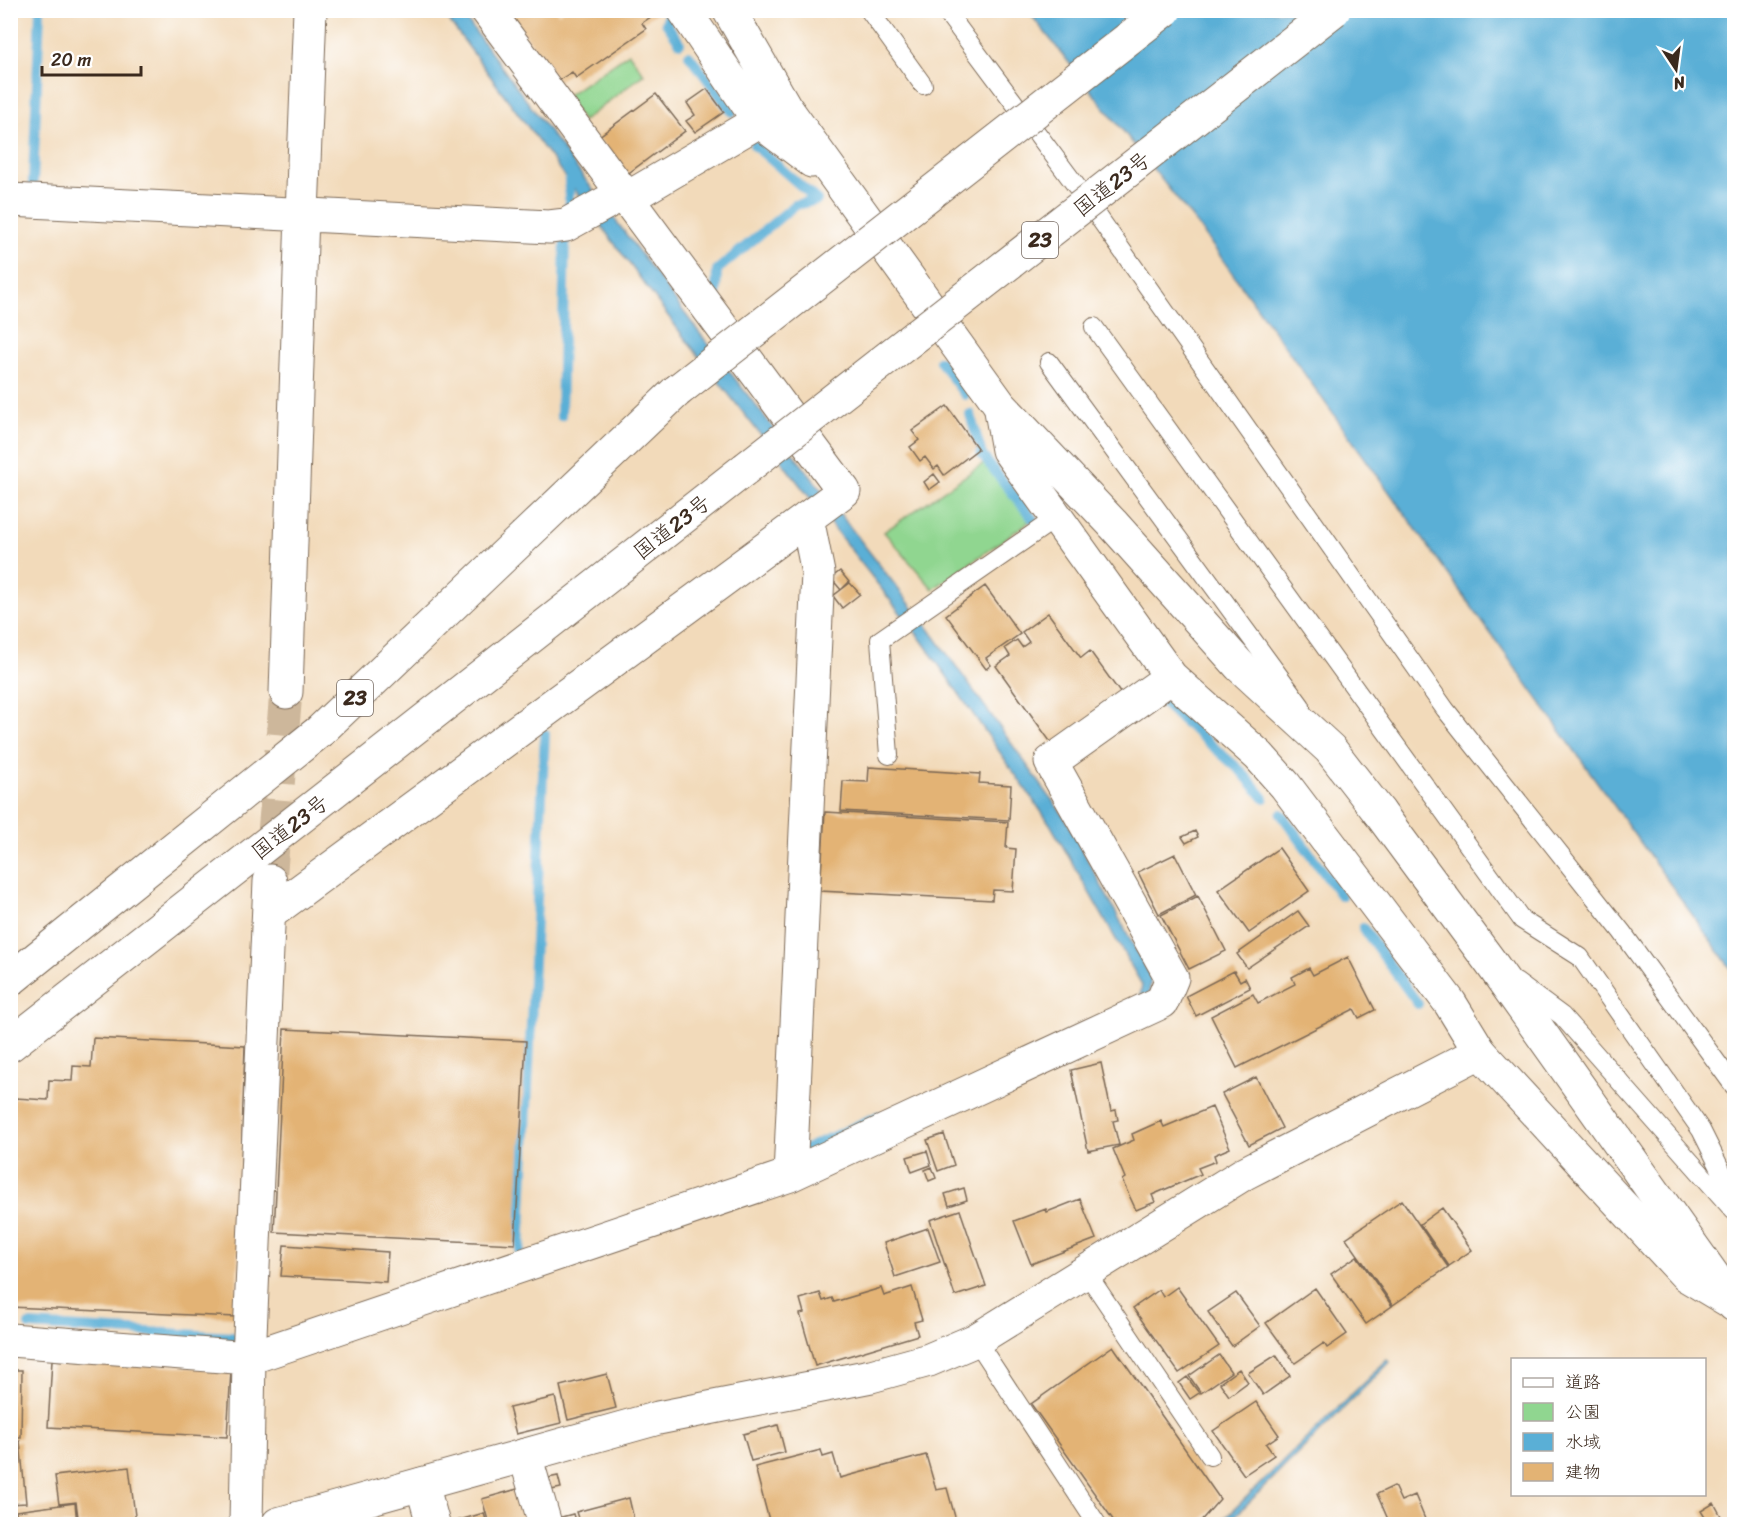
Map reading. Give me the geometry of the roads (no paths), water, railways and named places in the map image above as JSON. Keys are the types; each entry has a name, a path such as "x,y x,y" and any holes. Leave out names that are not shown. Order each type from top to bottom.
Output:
{"main road":[{"path":"286,692 310,10"},
{"path":"269,914 843,491 611,202 488,10"},
{"path":"684,10 759,121 837,180"},
{"path":"729,10 785,108 1000,405 1112,523 1240,666 1330,749 1491,963 1734,1304"},
{"name":"23","path":"10,980 320,731 677,391 1165,10"},
{"name":"国道23号","path":"10,1045 1334,10"},
{"path":"10,200 549,227 566,225 759,121"},
{"path":"1000,405 1008,450 1171,677 1260,756 1285,785 1449,1003 1480,1052 1686,1275 1734,1304"},
{"path":"791,1162 820,508"},
{"path":"10,1340 249,1358 791,1162 1162,1002 1172,978 1052,762 1171,677"},
{"path":"246,1524 249,1358 270,881"},
{"path":"278,1524 658,1418 872,1376 929,1360 976,1340 1245,1173 1480,1052"},
{"path":"525,1455 545,1524"},
{"path":"422,1484 433,1524"}],"lane":[{"path":"869,10 923,85"},
{"path":"945,10 1083,195 1445,709 1622,932 1734,1086"},
{"path":"1094,327 1522,920 1580,957 1701,1130 1734,1173"},
{"path":"1049,362 1326,740 1330,749"},
{"path":"889,755 880,640 1056,518"},
{"path":"1491,963 1562,1016 1734,1211"},
{"path":"1701,1130 1734,1196"},
{"path":"1086,1272 1210,1456"},
{"path":"976,1340 1097,1524"}],"water":[{"path":"442,11 460,11 695,327 930,630 1065,818 1151,978 1149,994 1140,996 1142,985 1050,824 920,638 683,336"},
{"path":"1028,11 1734,11 1734,973 1200,228"},
{"path":"1387,1360 1390,1362 1227,1524 1219,1524"}],"waterway":[{"path":"33,182 40,10"},
{"path":"666,10 669,14 666,23 680,43"},
{"path":"689,55 732,112"},
{"path":"716,294 717,270 795,205 817,200 754,145"},
{"path":"569,181 569,205"},
{"path":"561,416 565,240"},
{"path":"940,361 965,395"},
{"path":"970,414 982,455 1033,519"},
{"path":"1164,704 1241,771 1264,798"},
{"path":"520,1252 545,734"},
{"path":"1281,814 1341,896"},
{"path":"1363,928 1418,1004"},
{"path":"797,1153 878,1116"},
{"path":"29,1325 232,1337"}],"tunnel":[{"path":"270,881 286,692"}]}
